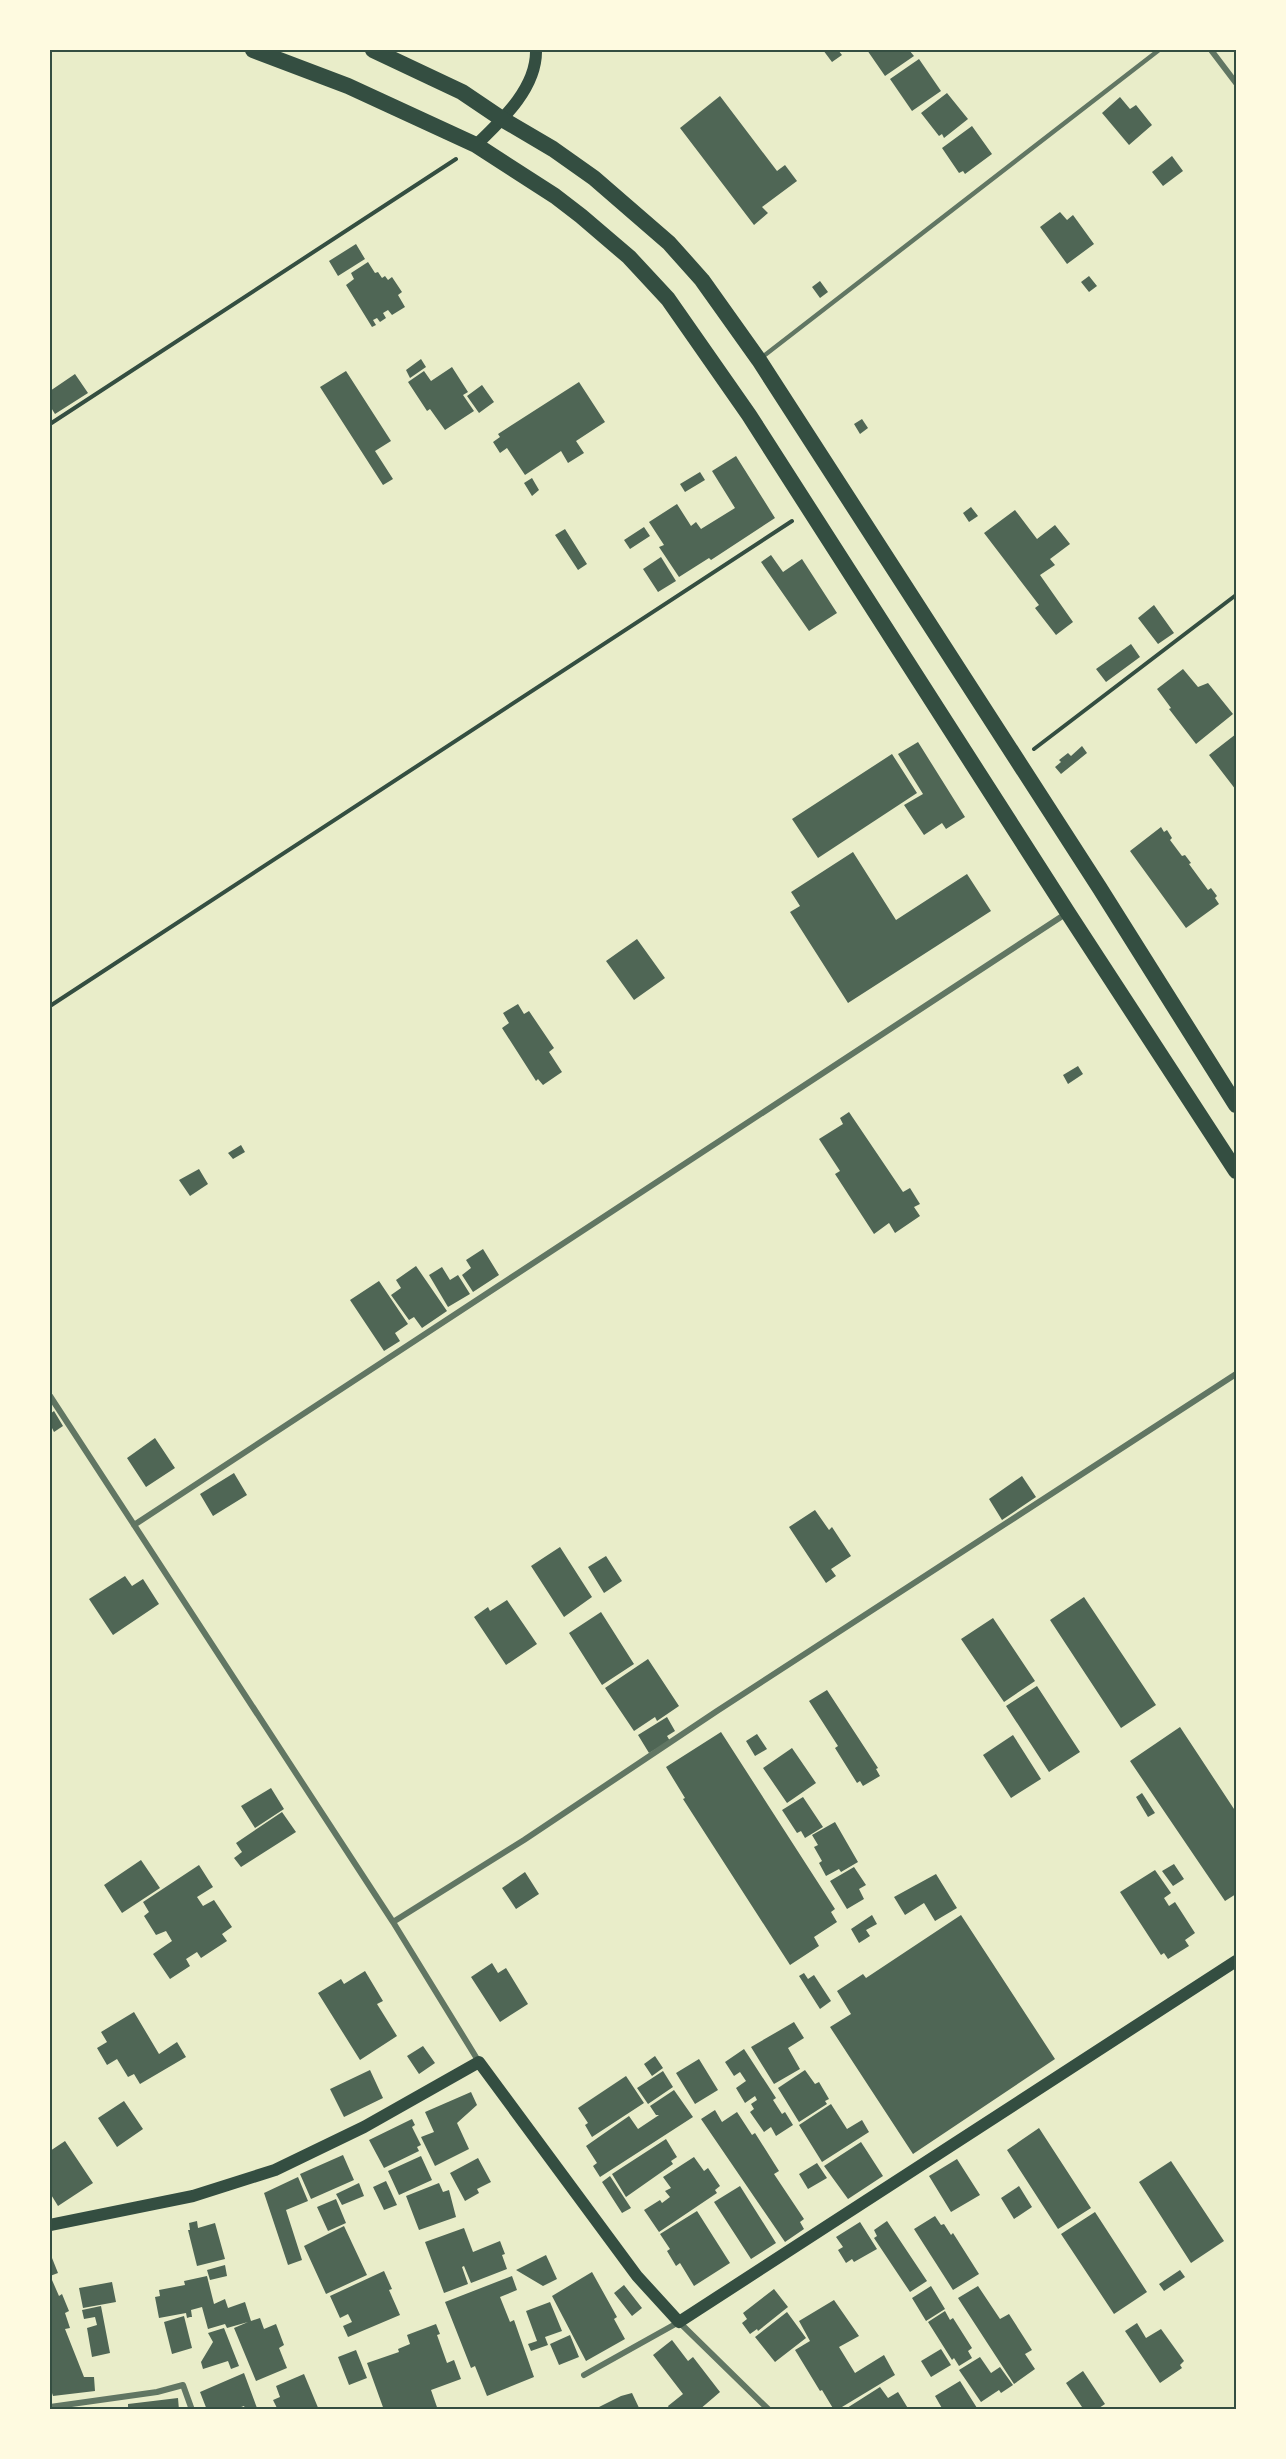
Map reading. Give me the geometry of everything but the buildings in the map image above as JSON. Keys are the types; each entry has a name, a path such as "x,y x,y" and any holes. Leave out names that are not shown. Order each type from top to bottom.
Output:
{"highway":[{"path":"253,50 348,86 476,145 555,196 581,216 628,257 668,299 749,415 808,511 1236,1171"},
{"path":"373,50 462,92 553,149 594,178 669,243 702,280 759,360 1018,761 1236,1106"}],"main road":[{"path":"476,145 502,119 529,82 537,63 536,50"},
{"path":"50,2225 193,2196 274,2170 364,2127 479,2062 637,2276 679,2322 1236,1961"}],"street":[{"path":"1211,50 1236,83"},
{"path":"134,1526 1068,913"},
{"path":"393,1922 524,1840 717,1711 1236,1374"},
{"path":"50,1396 393,1922 479,2062"},
{"path":"584,2374 679,2322 769,2409"},
{"path":"50,2407 157,2392 183,2385 192,2409"}],"lane":[{"path":"759,360 1159,50"}],"path":[{"path":"50,423 476,145"},
{"path":"50,1006 808,511"},
{"path":"1018,761 1236,596"}]}
